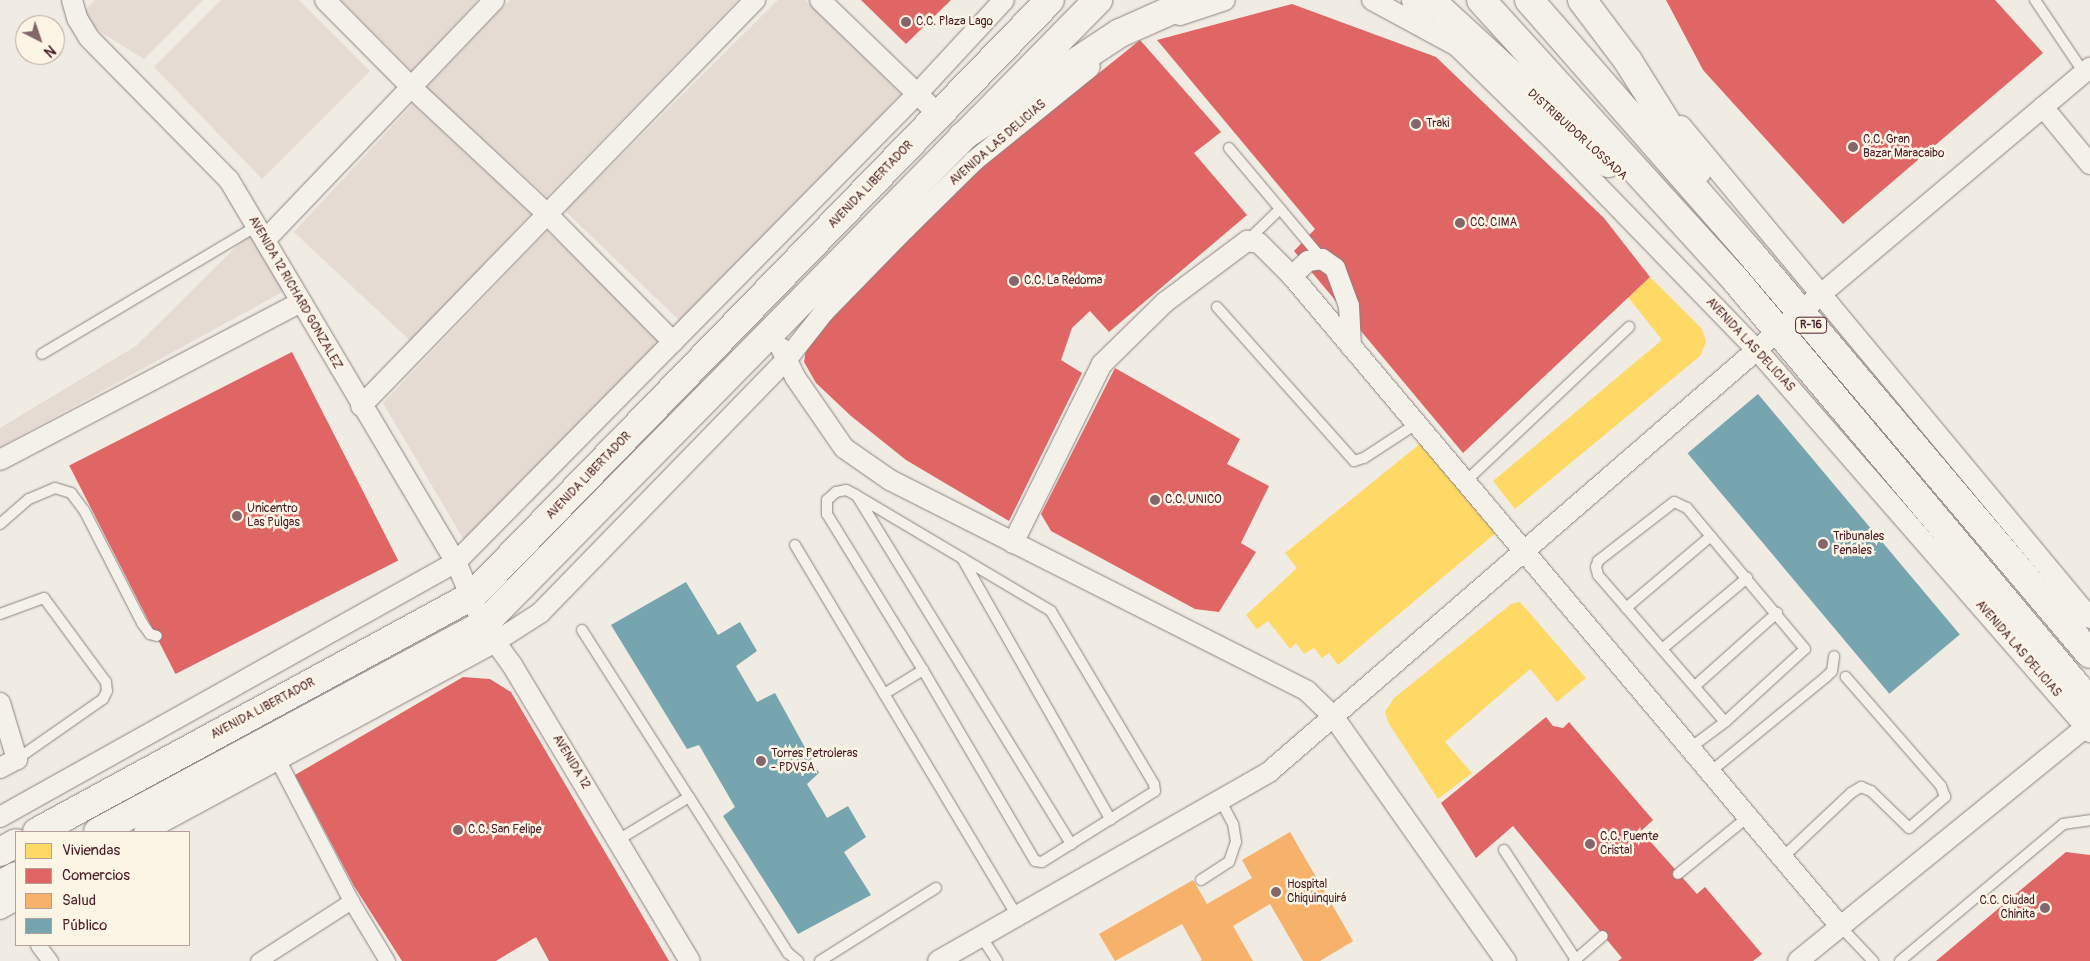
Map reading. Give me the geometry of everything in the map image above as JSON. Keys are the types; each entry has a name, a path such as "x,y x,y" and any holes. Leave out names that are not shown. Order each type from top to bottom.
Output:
{"main road":[{"name":"AVENIDA LIBERTADOR","path":"39,831 472,596 1050,0"},
{"path":"100,831 273,751 489,633 772,332 1098,0"},
{"path":"962,137 1120,33 1194,0"},
{"name":"DISTRIBUIDOR LOSSADA","path":"1416,0 1440,9 1734,278"},
{"name":"AVENIDA LAS DELICIAS","path":"1481,0 1734,278 1779,331 2089,721"},
{"name":"R-16","path":"1529,0 1748,250 1810,304 2090,654"},
{"path":"1582,0 1628,61 1748,250"},
{"path":"0,852 15,844"},
{"path":"7,900 15,879"}],"street":[{"name":"AVENIDA 12 RICHARD GONZALEZ","path":"72,0 77,18 89,38 228,180 262,232 299,303 456,562"},
{"path":"325,0 411,87 546,213 673,342"},
{"path":"262,232 411,87 494,0"},
{"path":"361,406 754,0"},
{"path":"820,0 939,115"},
{"path":"0,817 456,562 916,94 1004,0"},
{"name":"AVENIDA LAS DELICIAS","path":"489,633 540,613 787,358 824,312 974,161 1040,106 1125,41 1190,10 1225,0"},
{"name":"AVENIDA LAS DELICIAS","path":"1372,0 1457,46 1757,350 2089,721"},
{"name":"R-16","path":"1628,61 1810,304 2090,618"},
{"path":"938,961 1269,772 1810,304 2087,71"},
{"path":"2043,107 2090,164"},
{"path":"1013,543 1102,364 1164,303 1247,240 1265,246 1839,925"},
{"path":"1292,276 1308,261 1322,259 1335,268 1343,283 1349,306 1351,348"},
{"path":"1312,302 1337,294 1343,283"},
{"path":"0,460 299,303"},
{"path":"772,332 796,377 844,448 890,480 1306,691 1334,716 1506,961"},
{"name":"AVENIDA 12","path":"456,562 489,633 618,840 690,961"},
{"path":"0,703 9,764"},
{"path":"1798,961 1839,925 2089,721"},
{"path":"146,831 273,751 351,901 388,961"},
{"path":"258,961 351,901"},
{"path":"39,946 50,961"}],"lane":[{"path":"2035,0 2087,71"},
{"path":"1229,148 1322,259"},
{"path":"1247,240 1280,209"},
{"path":"42,354 262,232"},
{"path":"1217,307 1354,461 1364,458 1416,424"},
{"path":"1465,482 1629,326"},
{"path":"0,524 29,499 55,488 71,493 84,510 142,623 150,634 157,636"},
{"path":"846,490 961,557 1051,611 1154,784 1154,791 1150,796 1042,862 1035,861 923,670 827,514 827,500 836,492 846,490"},
{"path":"856,495 1071,844"},
{"path":"1690,748 1725,722 1803,654 1804,644 1687,508 1674,502 1598,561 1598,575 1725,722"},
{"path":"1626,608 1711,536"},
{"path":"795,545 1017,916"},
{"path":"961,557 1111,820"},
{"path":"1662,649 1747,578"},
{"path":"0,614 44,598 106,682 107,691 103,699 9,764"},
{"path":"1695,686 1777,613"},
{"path":"582,630 788,953 798,961"},
{"path":"1710,772 1826,677 1832,671 1834,656"},
{"path":"884,694 923,670"},
{"path":"1782,858 1851,792 1861,787 1871,791 1908,828 1916,825 1945,797 1941,786 1846,676"},
{"path":"618,840 689,797"},
{"path":"1201,880 1229,862 1236,842 1233,824 1220,800"},
{"path":"1678,874 1748,817"},
{"path":"1900,961 2063,824 2090,820"},
{"path":"1504,850 1576,961 1603,936"},
{"path":"820,961 936,888"},
{"path":"1839,925 1873,961"},
{"path":"981,936 997,961"}],"shaded area":[{"path":"95,0 203,0 144,59 78,18"},
{"path":"221,0 299,0 370,71 262,179 154,67"},
{"path":"341,0 478,0 412,71"},
{"path":"510,0 738,0 547,197 426,88"},
{"path":"778,0 805,0 901,94 683,324 565,211"},
{"path":"413,104 531,214 411,342 294,232"},
{"path":"547,231 661,342 467,545 383,403"},
{"path":"250,233 284,291 0,447 0,428 136,346"}],"building: Viviendas":[{"path":"1650,277 1702,329 1706,342 1700,356 1515,509 1493,481 1662,340 1628,297"},
{"path":"1421,443 1497,532 1338,665 1329,653 1322,658 1314,648 1304,654 1296,643 1290,649 1268,621 1257,629 1246,615 1297,568 1285,553"},
{"path":"1520,602 1586,678 1557,702 1530,669 1445,742 1472,773 1438,799 1389,724 1385,712 1394,698 1511,604"}],"building: Comercios":[{"name":"C.C. Plaza Lago","path":"861,0 951,0 906,44"},
{"name":"C.C. Gran Bazar Maracaibo","path":"1666,0 1995,0 2043,53 1843,224 1703,70"},
{"name":"CC. CIMA","path":"1292,4 1436,57 1604,218 1650,277 1463,453 1294,251 1315,229 1157,40"},
{"name":"C.C. La Redoma","path":"1140,40 1221,132 1194,153 1247,215 1109,332 1090,311 1072,328 1061,360 1082,373 1009,521 906,460 851,416 816,383 804,362 808,336 872,266 986,164"},
{"name":"Unicentro Las Pulgas","path":"292,352 398,560 175,674 69,465"},
{"name":"C.C. UNICO","path":"1115,368 1240,439 1227,464 1269,486 1241,543 1256,552 1219,612 1195,609 1051,531 1041,514"},
{"name":"C.C. San Felipe","path":"463,677 490,679 511,692 669,961 549,961 536,937 496,961 402,961 354,886 295,775"},
{"name":"C.C. Puente Cristal","path":"1546,717 1553,726 1563,728 1569,722 1653,820 1641,831 1697,894 1705,887 1762,954 1753,961 1618,961 1622,958 1513,826 1476,858 1441,803"},
{"name":"C.C. Ciudad Chinita","path":"2066,852 2090,855 2090,961 1936,961"}],"building: Salud":[{"name":"Hospital Chiquinquirá","path":"1290,832 1353,941 1320,961 1303,961 1270,904 1233,926 1253,961 1200,961 1202,960 1182,924 1115,961 1099,934 1193,880 1207,904 1252,878 1242,860"}],"building: Público":[{"name":"Tribunales Penales","path":"1758,394 1960,635 1889,694 1688,453"},
{"name":"Torres Petroleras - PDVSA","path":"686,582 718,635 740,622 757,651 736,666 757,702 775,693 819,773 807,784 827,818 848,806 866,837 844,852 871,895 798,934 723,816 735,807 699,745 687,749 611,625"}],"place":[{"name":"C.C. Plaza Lago","path":"906,22"},
{"name":"Traki","path":"1416,124"},
{"name":"C.C. Gran Bazar Maracaibo","path":"1853,147"},
{"name":"CC. CIMA","path":"1460,223"},
{"name":"C.C. La Redoma","path":"1014,281"},
{"name":"C.C. UNICO","path":"1155,500"},
{"name":"Unicentro Las Pulgas","path":"237,516"},
{"name":"Tribunales Penales","path":"1823,544"},
{"name":"Torres Petroleras - PDVSA","path":"761,761"},
{"name":"C.C. San Felipe","path":"458,830"},
{"name":"C.C. Puente Cristal","path":"1590,844"},
{"name":"Hospital Chiquinquirá","path":"1276,892"},
{"name":"C.C. Ciudad Chinita","path":"2045,908"}]}
